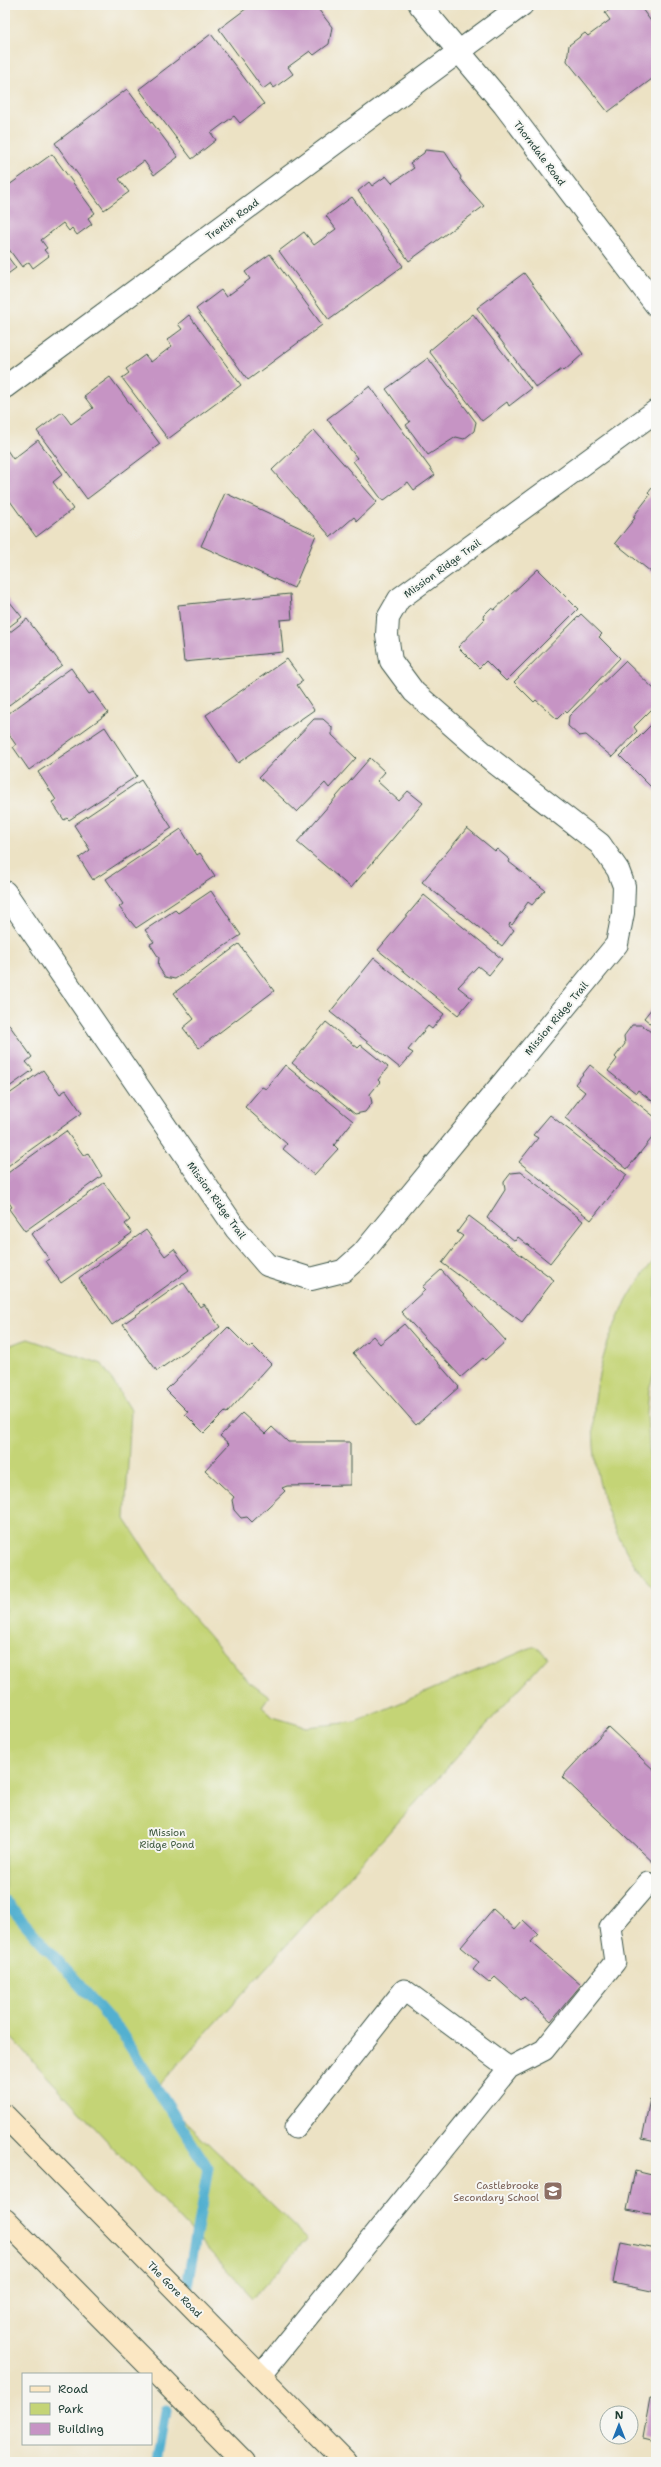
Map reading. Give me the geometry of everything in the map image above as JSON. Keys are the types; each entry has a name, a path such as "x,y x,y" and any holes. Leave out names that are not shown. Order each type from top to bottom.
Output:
{"main road":[{"name":"The Gore Road","path":"5,2116 345,2462"},
{"path":"5,2221 244,2462"}],"street":[{"name":"Thorndale Road","path":"420,5 504,105 656,305"},
{"name":"Trentin Road","path":"5,387 522,5"},
{"name":"Mission Ridge Trail","path":"5,892 236,1229 267,1265 311,1279 343,1271 362,1254 617,944 623,913 624,886 618,870 600,844 494,762 414,692 392,660 387,635 388,618 399,599 656,411"}],"lane":[{"path":"260,2376 509,2068 544,2050 615,1962 610,1927 648,1883"},
{"path":"295,2128 404,1990 509,2068"}],"green space":[{"path":"656,1258 656,1366 649,1390 647,1414 650,1463 656,1485 656,1592 628,1554 608,1513 597,1470 593,1425 598,1381 610,1338 629,1296"},
{"name":"Mission Ridge Pond","path":"28,1339 102,1364 131,1410 125,1519 177,1599 249,1682 269,1697 262,1707 273,1717 306,1727 355,1722 535,1646 548,1657 154,2091 307,2239 253,2298 5,2031 5,1347"}],"building":[{"path":"251,5 315,5 332,27 329,44 314,55 310,51 288,67 293,74 274,88 271,83 263,89 219,29"},
{"path":"616,5 639,5 656,28 656,76 608,112 567,61 569,45 585,33 588,36 610,20 605,13"},
{"path":"211,34 264,104 240,123 234,116 211,133 216,140 192,159 139,89"},
{"path":"127,89 178,157 154,175 144,161 119,179 129,192 104,210 55,143"},
{"path":"425,150 445,152 461,177 460,179 484,206 409,261 358,191 369,182 372,186 386,176 392,183 414,168 410,163 424,153"},
{"path":"52,154 95,213 88,218 92,224 77,235 72,228 69,231 63,223 41,240 47,248 44,250 49,256 33,268 29,262 22,267 5,244 5,188"},
{"path":"352,197 403,266 329,320 279,251 304,232 314,245 336,229 326,216"},
{"path":"5,253 16,268 5,276"},
{"path":"270,254 322,325 248,380 196,309 221,290 226,297 250,279 245,272"},
{"path":"524,273 583,354 564,371 562,369 536,388 477,308"},
{"path":"473,314 531,389 509,406 507,402 482,421 429,351"},
{"path":"189,315 241,385 168,439 122,378 129,373 126,369 145,355 151,362 172,346 167,340 182,329 178,324"},
{"path":"428,358 476,422 474,431 464,439 456,437 428,455 406,425 410,422 386,389"},
{"path":"110,377 160,444 87,499 37,431 62,412 71,424 93,408 84,396"},
{"path":"370,386 435,475 414,490 408,482 383,501 353,461 357,458 327,419"},
{"path":"314,430 377,502 357,521 354,517 331,537 272,470"},
{"path":"38,440 63,474 53,482 73,509 36,537 5,494 5,451 7,450 13,459"},
{"path":"656,483 656,576 615,543 635,518 633,517 650,495 648,493"},
{"path":"225,493 316,535 294,588 201,546"},
{"path":"538,569 578,609 506,681 486,661 479,668 458,647 485,619 483,616 491,608 494,610"},
{"path":"290,594 292,619 280,620 283,652 184,662 178,605"},
{"path":"5,596 22,617 5,630"},
{"path":"581,614 602,634 599,637 620,658 567,713 565,711 557,719 536,700 534,702 514,682"},
{"path":"27,619 62,665 5,708 5,636"},
{"path":"287,659 303,681 297,685 314,710 238,763 206,715"},
{"path":"625,661 656,691 656,705 634,727 637,731 612,757 586,735 579,736 568,726 569,716"},
{"path":"71,668 89,694 93,692 108,713 29,770 13,747 16,745 5,729 5,716"},
{"path":"314,719 323,719 332,727 332,735 356,758 329,788 325,783 297,812 259,777"},
{"path":"656,720 656,792 620,756"},
{"path":"105,727 137,776 69,820 67,818 64,820 52,802 56,800 38,772"},
{"path":"370,758 385,772 377,781 399,801 408,791 423,803 351,888 297,842"},
{"path":"141,780 172,828 93,880 79,858 90,850 74,825"},
{"path":"467,828 495,851 497,849 510,860 509,862 545,890 532,905 528,902 512,925 510,923 509,926 514,930 502,946 422,882"},
{"path":"181,829 197,855 200,853 215,876 136,928 119,907 123,904 106,879"},
{"path":"211,891 241,935 175,979 165,977 158,966 159,958 150,944 154,942 145,930 175,910 178,913"},
{"path":"424,895 502,959 489,975 478,966 458,987 472,998 458,1015 378,950"},
{"path":"239,944 274,991 199,1048 183,1028 194,1019 174,993"},
{"path":"374,958 444,1014 432,1029 428,1026 408,1050 413,1053 400,1068 330,1012"},
{"path":"656,1003 656,1028 644,1018"},
{"path":"5,1019 32,1057 26,1062 33,1070 5,1090"},
{"path":"326,1022 358,1048 361,1045 388,1067 378,1080 380,1082 370,1094 372,1103 365,1112 355,1114 292,1063"},
{"path":"632,1025 642,1025 656,1036 656,1104 638,1090 636,1093 608,1071 617,1059 615,1057 625,1044 624,1036"},
{"path":"285,1065 353,1121 334,1145 338,1149 314,1175 283,1149 287,1144 245,1107 262,1087 266,1089"},
{"path":"590,1065 656,1118 656,1133 627,1169 565,1118 585,1092 575,1084"},
{"path":"43,1070 60,1094 66,1090 82,1113 5,1168 5,1097"},
{"path":"550,1115 627,1175 591,1220 519,1162 538,1138 533,1135"},
{"path":"66,1131 84,1156 88,1153 102,1176 25,1231 9,1209 12,1207 5,1197 5,1175"},
{"path":"521,1172 583,1221 550,1263 518,1237 515,1241 487,1218 505,1190 504,1182 511,1173"},
{"path":"104,1183 130,1220 125,1224 132,1233 61,1283 46,1261 49,1259 31,1234"},
{"path":"469,1216 554,1280 522,1322 442,1263 463,1236 457,1232"},
{"path":"146,1230 165,1256 174,1249 189,1270 112,1325 79,1278"},
{"path":"441,1270 506,1341 485,1360 483,1358 461,1377 401,1312 425,1290 422,1287"},
{"path":"183,1282 200,1307 204,1304 220,1327 157,1371 123,1324"},
{"path":"404,1324 459,1387 416,1425 353,1353 373,1336 380,1344"},
{"path":"228,1327 249,1348 252,1345 271,1364 227,1413 225,1412 204,1433 185,1414 188,1412 166,1390"},
{"path":"242,1413 265,1434 272,1427 288,1442 350,1442 350,1485 287,1486 282,1488 285,1491 252,1522 247,1517 241,1518 234,1510 232,1500 234,1497 205,1470 229,1444 220,1436"},
{"path":"608,1727 656,1772 656,1865 562,1777"},
{"path":"493,1909 515,1929 523,1920 538,1934 531,1942 581,1985 551,2021 524,1997 521,2000 495,1977 489,1983 473,1970 479,1962 461,1947"},
{"path":"650,2099 656,2100 656,2142 642,2139"},
{"path":"635,2171 656,2176 656,2215 627,2210"},
{"path":"621,2242 656,2249 656,2292 613,2283"},
{"path":"650,2398 656,2399 656,2440 643,2437"}],"waterway":[{"path":"5,1901 120,2031 208,2168 187,2286"},
{"path":"157,2462 166,2411"}],"place":[{"name":"Castlebrooke Secondary School","path":"553,2191"}]}
